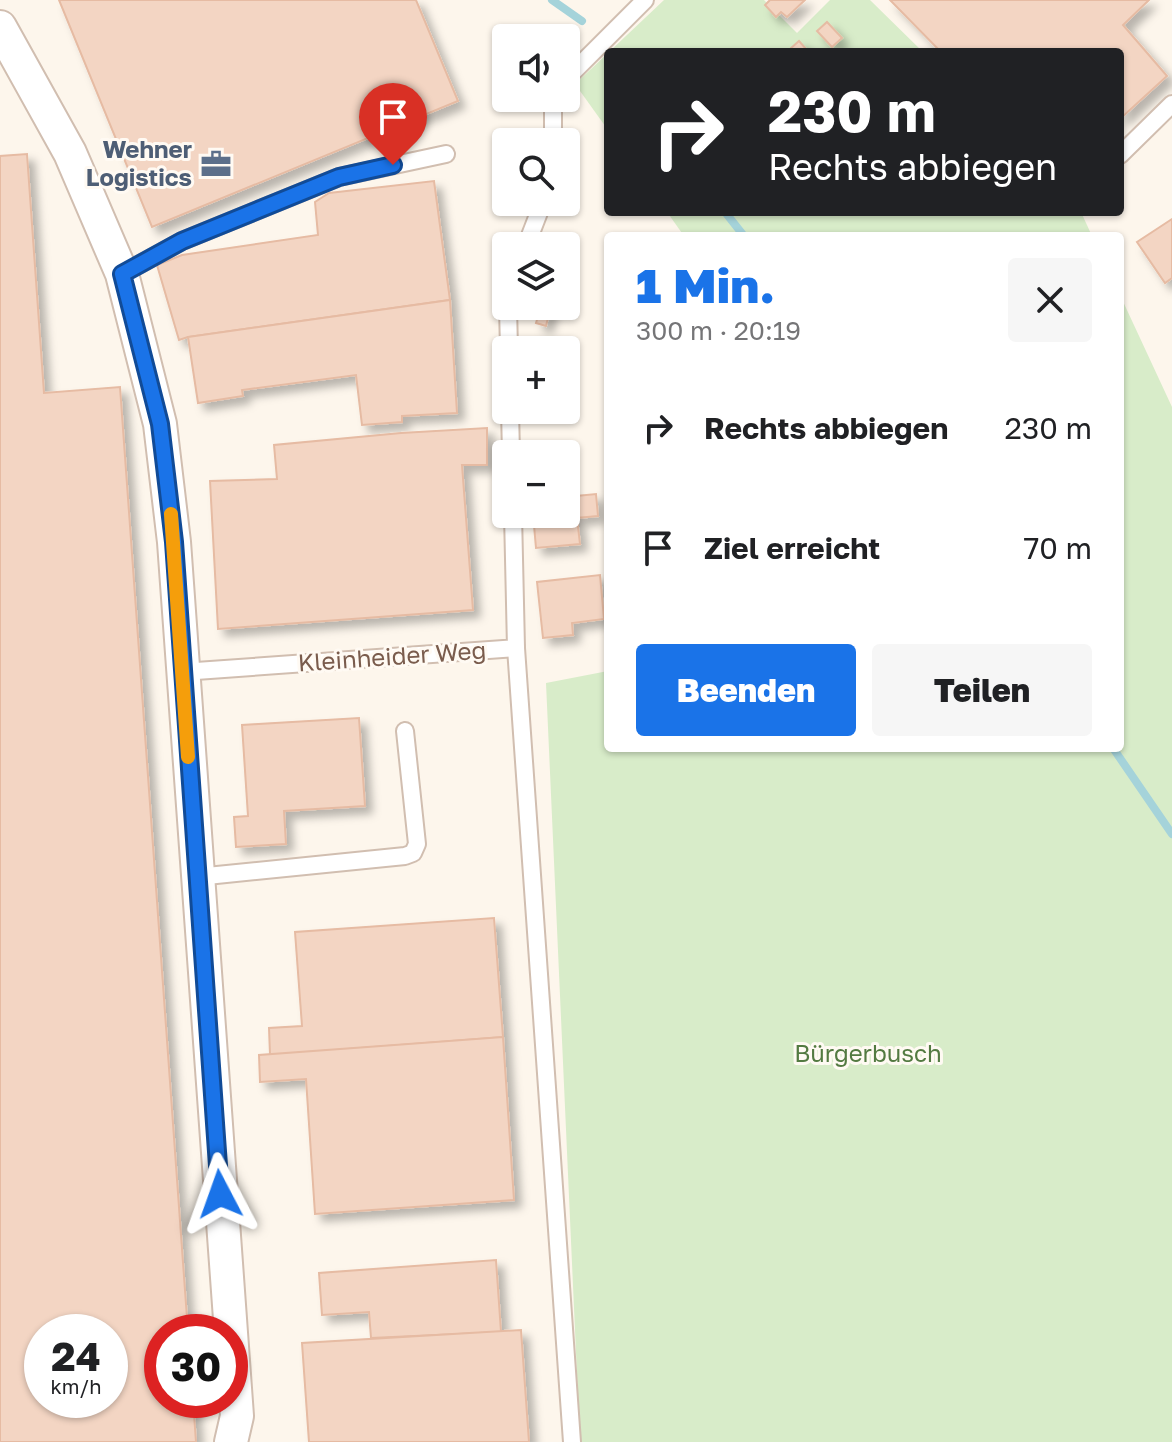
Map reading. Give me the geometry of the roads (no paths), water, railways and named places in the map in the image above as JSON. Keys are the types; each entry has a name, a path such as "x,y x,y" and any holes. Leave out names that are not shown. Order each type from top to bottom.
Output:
{"street":[{"path":"0,27 70,153 122,274 160,424 174,542 237,1416 231,1442"}],"lane":[{"path":"580,65 645,0"},
{"path":"1124,151 1172,104"},
{"path":"122,274 182,241 339,177 446,154"},
{"name":"Kleinheider Weg","path":"182,672 516,648 513,528"},
{"path":"516,648 572,1442"},
{"path":"197,877 413,853 417,844 405,731"}],"waterway":[{"path":"552,0 582,21"},
{"path":"728,216 741,232"},
{"path":"1116,752 1172,834"}],"place":[{"name":"Wehner Logistics","path":"216,164"}],"park label":[{"name":"Bürgerbusch","path":"868,1054"}]}
